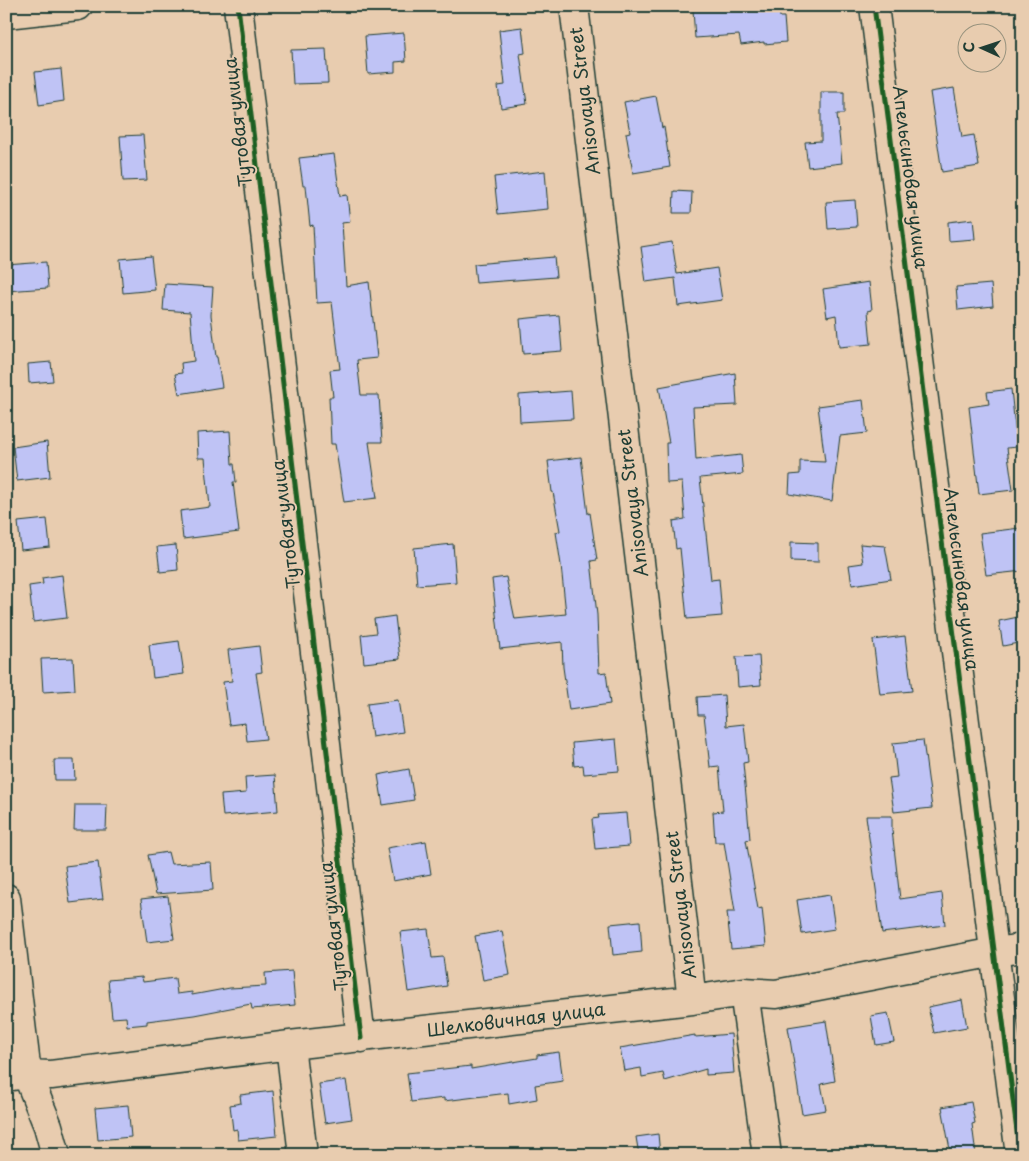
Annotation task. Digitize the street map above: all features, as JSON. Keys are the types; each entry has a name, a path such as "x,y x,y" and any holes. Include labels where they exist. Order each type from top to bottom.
{"street":[{"path":"6,14 78,6"},
{"name":"Тутовая улица","path":"238,6 362,1038"},
{"name":"Anisovaya Street","path":"574,6 692,1000"},
{"name":"Апельсиновая улица","path":"874,6 1020,1155"},
{"path":"6,898 17,1075 48,1126 56,1155"},
{"name":"Шелковичная улица","path":"17,1075 51,1075 290,1045 692,1000 744,992 776,994 1023,948"},
{"path":"744,992 767,1155"},
{"path":"290,1045 302,1155"}],"building":[{"path":"735,6 779,6 780,17 784,17 786,42 741,45 739,35 695,38 693,10"},
{"path":"522,27 525,53 520,54 527,104 501,108 498,86 505,85 499,30"},
{"path":"404,33 406,61 395,62 395,72 368,74 365,36"},
{"path":"326,49 328,83 293,84 291,50"},
{"path":"61,69 64,101 39,105 35,72"},
{"path":"954,88 962,137 974,135 979,166 942,172 930,92"},
{"path":"821,92 844,92 844,114 837,114 842,163 808,167 805,142 821,141"},
{"path":"656,96 662,128 664,127 670,167 633,173 626,133 630,132 624,102"},
{"path":"143,135 147,180 123,181 120,136"},
{"path":"334,154 340,196 347,195 350,222 342,223 346,286 369,282 377,358 357,360 361,395 379,395 382,442 369,442 377,498 344,502 335,444 331,444 329,397 333,397 330,370 340,369 332,302 317,303 313,225 310,226 306,186 303,186 299,158"},
{"path":"545,171 548,209 498,214 494,177"},
{"path":"674,191 692,192 691,213 673,213"},
{"path":"855,200 857,227 828,229 826,202"},
{"path":"973,219 975,239 949,241 948,222"},
{"path":"672,242 677,274 717,268 722,300 678,306 675,278 646,282 641,247"},
{"path":"151,256 155,290 123,293 120,259"},
{"path":"554,257 556,277 476,283 474,264"},
{"path":"46,262 48,288 6,291 6,265"},
{"path":"869,282 872,310 868,311 871,344 839,347 836,315 827,317 823,289"},
{"path":"165,284 213,287 211,315 222,387 179,394 175,374 182,373 181,363 194,361 190,312 163,310"},
{"path":"991,284 993,306 958,310 956,287"},
{"path":"559,315 562,351 523,354 520,319"},
{"path":"51,362 53,381 29,383 28,364"},
{"path":"735,373 737,405 693,407 696,460 741,455 743,474 700,478 711,580 719,579 722,616 687,619 680,548 676,549 673,521 685,519 682,482 667,483 666,443 669,443 659,387"},
{"path":"1011,389 1017,447 1007,448 1013,490 979,494 969,407 989,404 987,392"},
{"path":"571,391 573,419 520,422 519,395"},
{"path":"863,400 867,433 840,436 832,501 789,494 790,475 800,474 800,461 825,462 818,406"},
{"path":"230,431 232,464 234,464 236,482 233,482 239,532 183,539 180,511 210,507 205,458 198,458 197,433"},
{"path":"47,442 50,477 17,481 13,447"},
{"path":"581,457 588,514 590,513 597,560 591,561 597,615 599,673 606,672 610,704 569,710 563,667 562,642 500,649 492,579 506,577 515,619 566,614 556,532 560,531 548,461"},
{"path":"47,519 50,547 21,550 18,522"},
{"path":"1020,528 1023,571 986,575 980,533"},
{"path":"791,542 818,543 818,562 791,561"},
{"path":"453,544 456,582 417,585 414,548"},
{"path":"860,544 885,546 891,579 852,585 849,565 863,563"},
{"path":"176,545 178,570 160,572 157,547"},
{"path":"62,575 67,618 33,622 29,586 43,584 42,578"},
{"path":"395,616 400,659 364,663 361,635 376,633 374,619"},
{"path":"1023,616 1023,642 1003,646 999,621"},
{"path":"905,636 912,691 880,694 873,640"},
{"path":"179,641 184,674 153,678 149,645"},
{"path":"259,646 262,672 256,673 266,739 247,741 245,723 229,725 223,682 232,681 228,650"},
{"path":"759,656 761,685 738,687 736,657"},
{"path":"73,658 75,690 43,692 41,659"},
{"path":"724,695 726,726 744,724 748,762 743,763 750,839 746,840 758,909 762,908 766,946 731,949 727,912 735,912 724,842 715,842 713,812 723,811 719,766 710,767 704,715 698,715 697,697"},
{"path":"398,700 403,732 372,737 367,704"},
{"path":"616,739 619,771 584,774 583,765 574,766 572,743"},
{"path":"923,740 932,808 894,812 889,778 897,777 893,743"},
{"path":"54,760 74,760 75,780 55,780"},
{"path":"409,769 414,800 383,805 378,775"},
{"path":"275,775 278,811 223,816 221,795 246,793 245,777"},
{"path":"75,805 107,805 106,830 74,830"},
{"path":"626,813 629,846 595,849 592,819 599,818 598,815"},
{"path":"866,816 892,816 900,899 942,893 945,925 882,933"},
{"path":"426,841 431,874 393,881 387,848"},
{"path":"168,852 171,864 211,862 213,890 156,894 148,855"},
{"path":"98,862 103,899 70,903 65,866"},
{"path":"830,895 835,929 802,934 797,900"},
{"path":"168,896 174,939 147,942 141,899"},
{"path":"640,921 642,952 613,955 610,924"},
{"path":"428,929 432,958 443,957 447,986 408,992 400,932"},
{"path":"502,931 510,975 483,980 475,936"},
{"path":"292,971 295,1005 252,1009 251,1004 194,1015 147,1021 147,1024 127,1026 126,1017 112,1018 108,980 142,977 143,982 175,978 177,994 192,992 192,995 230,988 266,986 265,973"},
{"path":"962,1000 967,1027 934,1033 928,1007"},
{"path":"888,1013 894,1042 876,1045 871,1016"},
{"path":"826,1021 835,1081 821,1084 826,1110 802,1114 788,1027"},
{"path":"731,1034 734,1073 706,1075 706,1069 665,1081 663,1073 642,1077 641,1068 624,1071 620,1048 695,1035 695,1037"},
{"path":"559,1052 563,1081 535,1085 537,1099 509,1104 508,1093 444,1101 444,1098 411,1102 407,1073 471,1066 471,1069 537,1058 537,1055"},
{"path":"346,1080 352,1119 325,1123 319,1084"},
{"path":"273,1091 277,1136 238,1140 237,1129 233,1130 230,1105 241,1103 240,1095"},
{"path":"971,1102 975,1123 972,1124 976,1155 951,1155 942,1107"},
{"path":"128,1105 131,1137 98,1140 95,1108"},
{"path":"658,1134 660,1155 639,1155 636,1137"}],"cycle path":[{"path":"238,6 361,1038"},
{"path":"874,6 1020,1155"}]}
